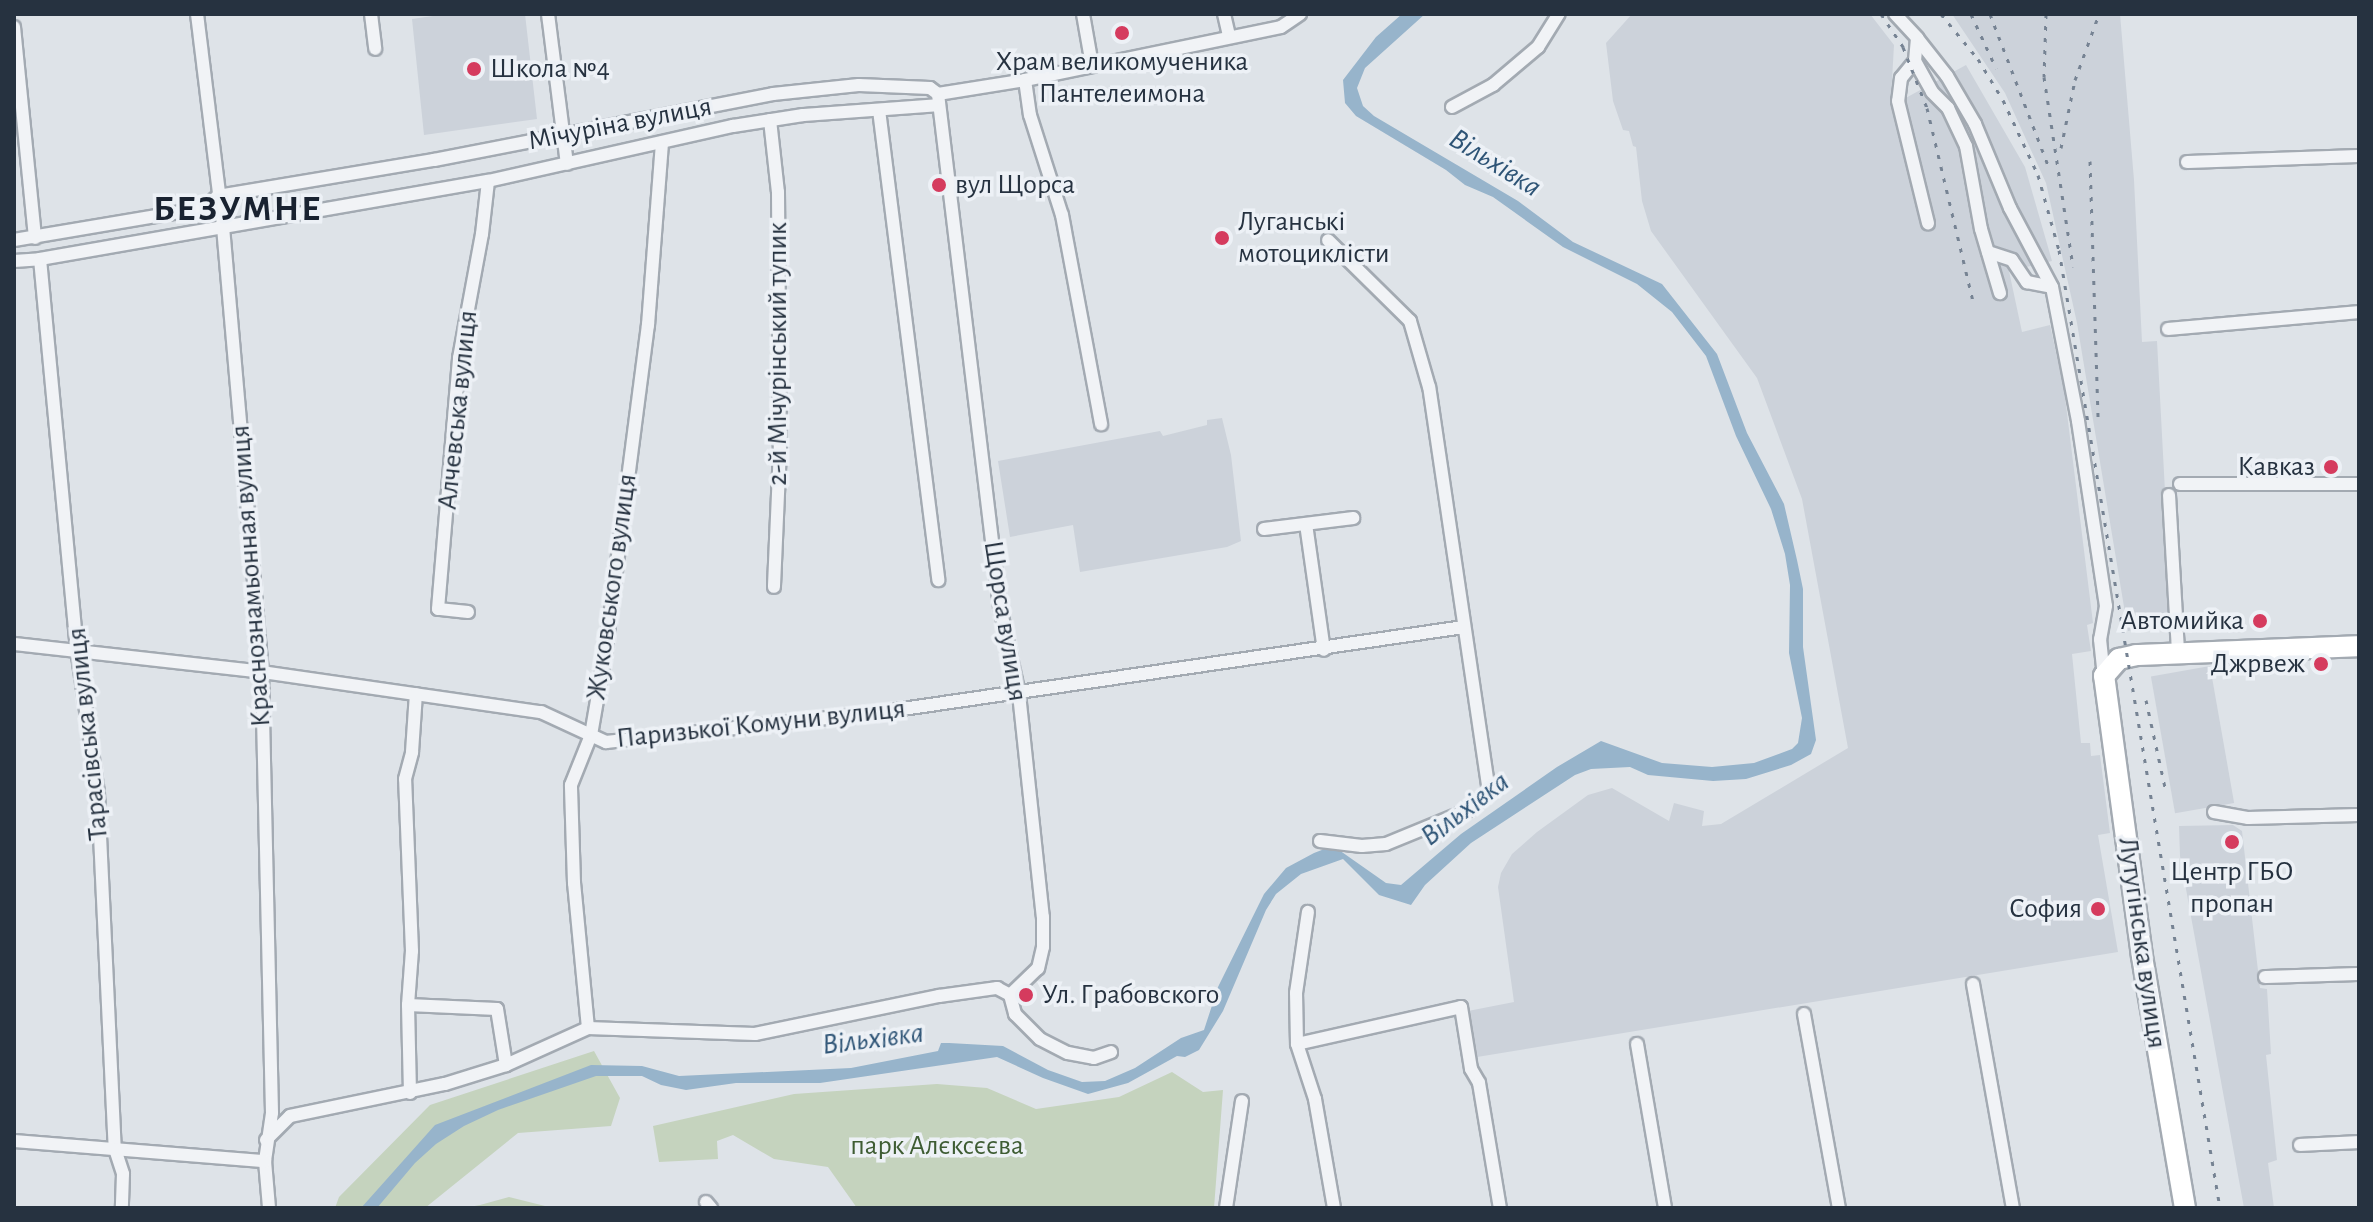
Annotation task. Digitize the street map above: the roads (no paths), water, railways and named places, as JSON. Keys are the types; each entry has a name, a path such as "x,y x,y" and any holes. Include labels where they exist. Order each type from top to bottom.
{"main road":[{"path":"2104,676 2119,659 2127,656 2359,646"},
{"name":"Лутугінська вулиця","path":"2104,676 2142,956 2185,1208"}],"street":[{"name":"Краснознамьонная вулиця","path":"197,14 203,41 223,227 262,672 272,1113 265,1161 269,1208"},
{"path":"371,14 375,49"},
{"path":"548,14 567,164"},
{"path":"1083,14 1092,65"},
{"path":"1224,14 1229,35"},
{"name":"Мічуріна вулиця","path":"14,261 488,181 770,120 879,110 938,99 1229,35 1281,27 1300,14"},
{"path":"1452,107 1493,85 1538,47 1559,14"},
{"path":"1895,14 1947,76 1975,124 2010,208 2052,287 2078,421 2106,606 2100,639 2104,676"},
{"path":"14,27 35,238"},
{"path":"1917,38 1915,61 1932,92 1948,108 1966,146 1988,252 2000,293"},
{"path":"1915,61 1901,78 1898,101 1928,223"},
{"path":"1025,80 1030,115 1062,215 1101,424"},
{"name":"Мічуріна вулиця","path":"14,240 204,208 218,196 562,136 773,94 859,85 930,88 938,99"},
{"name":"Щорса вулиця","path":"938,99 1000,607 1019,694 1043,947 1038,968 1010,995"},
{"path":"879,110 938,580"},
{"name":"2-й Мічурінський тупик","path":"770,120 778,192 780,448 774,587"},
{"name":"Жуковського вулиця","path":"588,1028 574,883 571,785 591,735 606,648 648,325 662,143"},
{"path":"2187,162 2359,156"},
{"name":"Алчевська вулиця","path":"468,612 438,609 459,358 488,181"},
{"path":"1320,841 1362,846 1386,844 1469,810 1489,792 1444,467 1429,387 1410,321 1328,240"},
{"path":"1988,252 2012,260 2027,282 2052,287"},
{"name":"Тарасівська вулиця","path":"40,259 77,649 98,793 115,1149 123,1174 122,1208"},
{"path":"2168,329 2359,312"},
{"path":"2180,484 2359,484"},
{"path":"2169,495 2178,652"},
{"path":"1264,529 1353,518"},
{"path":"1306,524 1324,650"},
{"name":"Паризької Комуни вулиця","path":"14,644 262,672 541,712 606,742 1019,694 1464,627"},
{"path":"410,1093 408,1005 412,951 405,779 412,752 416,694"},
{"path":"2214,812 2248,818 2359,815"},
{"path":"1308,912 1296,993 1297,1044 1315,1099 1334,1208"},
{"path":"2265,977 2359,974"},
{"path":"1973,984 2013,1208"},
{"path":"266,1140 290,1116 410,1093 506,1065 588,1028 755,1034 939,996 997,988 1010,995 1015,1014 1040,1039 1068,1053 1094,1058 1111,1052"},
{"path":"408,1005 497,1009 506,1065"},
{"path":"1297,1044 1461,1007 1471,1069 1479,1083 1500,1208"},
{"path":"1804,1014 1839,1208"},
{"path":"1637,1044 1665,1208"},
{"path":"1226,1208 1242,1101"},
{"path":"14,1141 265,1161"},
{"path":"2300,1145 2359,1142"}],"water":[{"path":"1402,14 1425,14 1365,68 1357,88 1363,106 1374,116 1518,201 1573,242 1662,284 1717,354 1747,433 1784,504 1803,589 1803,647 1816,740 1811,754 1791,765 1746,779 1713,781 1648,775 1630,767 1591,769 1575,775 1471,843 1425,885 1411,905 1379,895 1343,859 1301,874 1276,894 1266,910 1223,1011 1199,1050 1185,1057 1177,1056 1128,1083 1088,1094 997,1057 820,1083 736,1083 686,1090 661,1085 642,1076 596,1076 498,1110 464,1126 436,1144 415,1163 377,1208 361,1208 435,1125 591,1065 642,1066 679,1076 851,1068 938,1051 941,1043 949,1043 1003,1046 1048,1070 1082,1082 1105,1081 1135,1068 1181,1038 1204,1030 1218,987 1264,894 1286,868 1314,853 1327,848 1339,850 1386,883 1401,885 1461,834 1557,767 1601,741 1662,763 1712,767 1754,763 1792,749 1798,743 1802,718 1789,653 1790,585 1785,554 1771,509 1736,436 1706,356 1672,312 1637,284 1563,247 1493,197 1465,185 1446,170 1356,116 1345,103 1343,80 1376,37"}],"railway":[{"path":"1881,14 1903,47 1927,108 1974,305"},
{"path":"1941,14 1978,59 2003,100 2038,175 2059,250 2220,1208"},
{"path":"1971,14 1996,68"},
{"path":"1990,14 2048,165"},
{"path":"2046,14 2044,77 2073,267"},
{"path":"2061,148 2075,80 2099,14"},
{"path":"2090,161 2098,421"},
{"path":"2146,700 2165,787"}],"place":[{"name":"Храм великомученика Пантелеимона","path":"1122,33"},
{"name":"Школа №4","path":"474,69"},
{"name":"вул Щорса","path":"939,185"},
{"name":"Луганські мотоциклісти","path":"1222,238"},
{"name":"Кавказ","path":"2331,467"},
{"name":"Автомийка","path":"2260,621"},
{"name":"Джрвеж","path":"2321,664"},
{"name":"Центр ГБО пропан","path":"2232,842"},
{"name":"София","path":"2098,909"},
{"name":"Ул. Грабовского","path":"1026,995"}],"district":[{"name":"БЕЗУМНЕ","path":"238,210"}],"water label":[{"name":"Вільхівка","path":"1495,163"},
{"name":"Вільхівка","path":"1465,809"},
{"name":"Вільхівка","path":"873,1039"}],"park label":[{"name":"парк Алєксєєва","path":"937,1146"}]}
